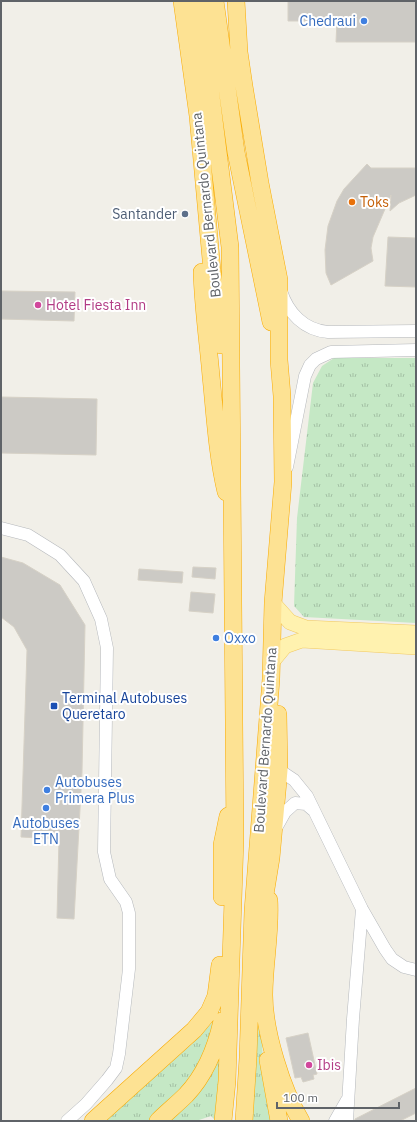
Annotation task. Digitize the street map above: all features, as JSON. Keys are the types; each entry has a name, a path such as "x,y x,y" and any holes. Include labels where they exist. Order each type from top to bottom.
{"highway":[{"name":"Boulevard Bernardo Quintana","path":"182,1 198,116 212,270 226,377 232,408"},
{"name":"Boulevard Bernardo Quintana","path":"199,1 230,247 235,839 227,1081 223,1121"},
{"name":"Boulevard Bernardo Quintana","path":"215,1 236,152 279,360"},
{"name":"Boulevard Bernardo Quintana","path":"236,1 239,52 244,86 260,183 279,280 279,360 282,396 283,482 273,603 271,671 253,911 248,1058 244,1121"},
{"path":"198,116 203,304 220,469 233,521"},
{"path":"249,1004 255,977 260,927 268,881 279,770 278,711 271,671"},
{"path":"93,1121 194,1030 209,1012 216,996 219,978 222,844 235,790"},
{"path":"268,881 270,916 264,995 269,1032 275,1058 296,1113 301,1121"},
{"path":"158,1121 185,1096 199,1079 212,1055 229,991"},
{"path":"269,1032 268,1064 279,1121"}],"main road":[{"path":"273,603 290,622 306,628 416,633"},
{"path":"271,671 285,646 302,640 416,647"}],"street":[{"path":"279,280 283,298 294,316 303,324 315,330 328,332 416,331"},
{"path":"283,482 292,448 305,376 310,365 316,359 331,352 416,350"},
{"path":"1,528 28,535 60,555 84,581 101,619 107,648 104,852 110,879 126,902 129,913 129,969 116,1068 96,1094 67,1121"},
{"path":"279,770 294,780 307,796 362,909 392,959 404,967 416,970"},
{"path":"272,834 285,812 295,803 306,804 315,812"},
{"path":"347,1121 362,909"},
{"path":"335,1121 348,1099"}],"green space":[{"path":"334,358 416,358 416,623 304,617 294,606 297,518 313,383 322,366"},
{"path":"260,986 263,1066 274,1121 252,1121"},
{"path":"221,1003 213,1043 181,1092 153,1121 104,1121 192,1044 211,1024"},
{"path":"218,1061 223,1063 216,1121 211,1116 196,1121 170,1121 207,1081"}],"building":[{"name":"Chedraui","path":"288,1 416,1 416,42 336,42 337,21 288,21"},
{"path":"367,164 371,168 416,168 416,195 399,203 390,211 391,195 373,237 371,248 373,261 331,285 326,273 325,250 328,226 337,201 344,189"},
{"path":"388,237 416,238 416,287 385,286"},
{"name":"Hotel Fiesta Inn","path":"1,291 75,292 74,321 1,319"},
{"path":"1,397 97,399 96,455 1,453"},
{"name":"Terminal Autobuses Queretaro","path":"1,557 23,563 60,585 85,625 82,772 74,919 57,918 59,839 21,837 27,650 14,627 1,617"},
{"path":"193,567 216,568 215,579 192,577"},
{"path":"139,569 183,572 182,583 138,580"},
{"path":"191,592 215,594 213,613 189,611"},
{"path":"308,1033 317,1074 313,1075 314,1079 303,1082 301,1077 295,1078 286,1038"},
{"path":"416,1088 416,1113 400,1121 355,1121 355,1119"}],"place":[{"name":"Chedraui","path":"364,21"},
{"name":"Toks","path":"352,202"},
{"name":"Santander","path":"185,214"},
{"name":"Hotel Fiesta Inn","path":"38,305"},
{"name":"Oxxo","path":"216,638"},
{"name":"Terminal Autobuses Queretaro","path":"54,706"},
{"name":"Autobuses Primera Plus","path":"47,790"},
{"name":"Autobuses ETN","path":"46,808"},
{"name":"Ibis","path":"309,1065"}]}
